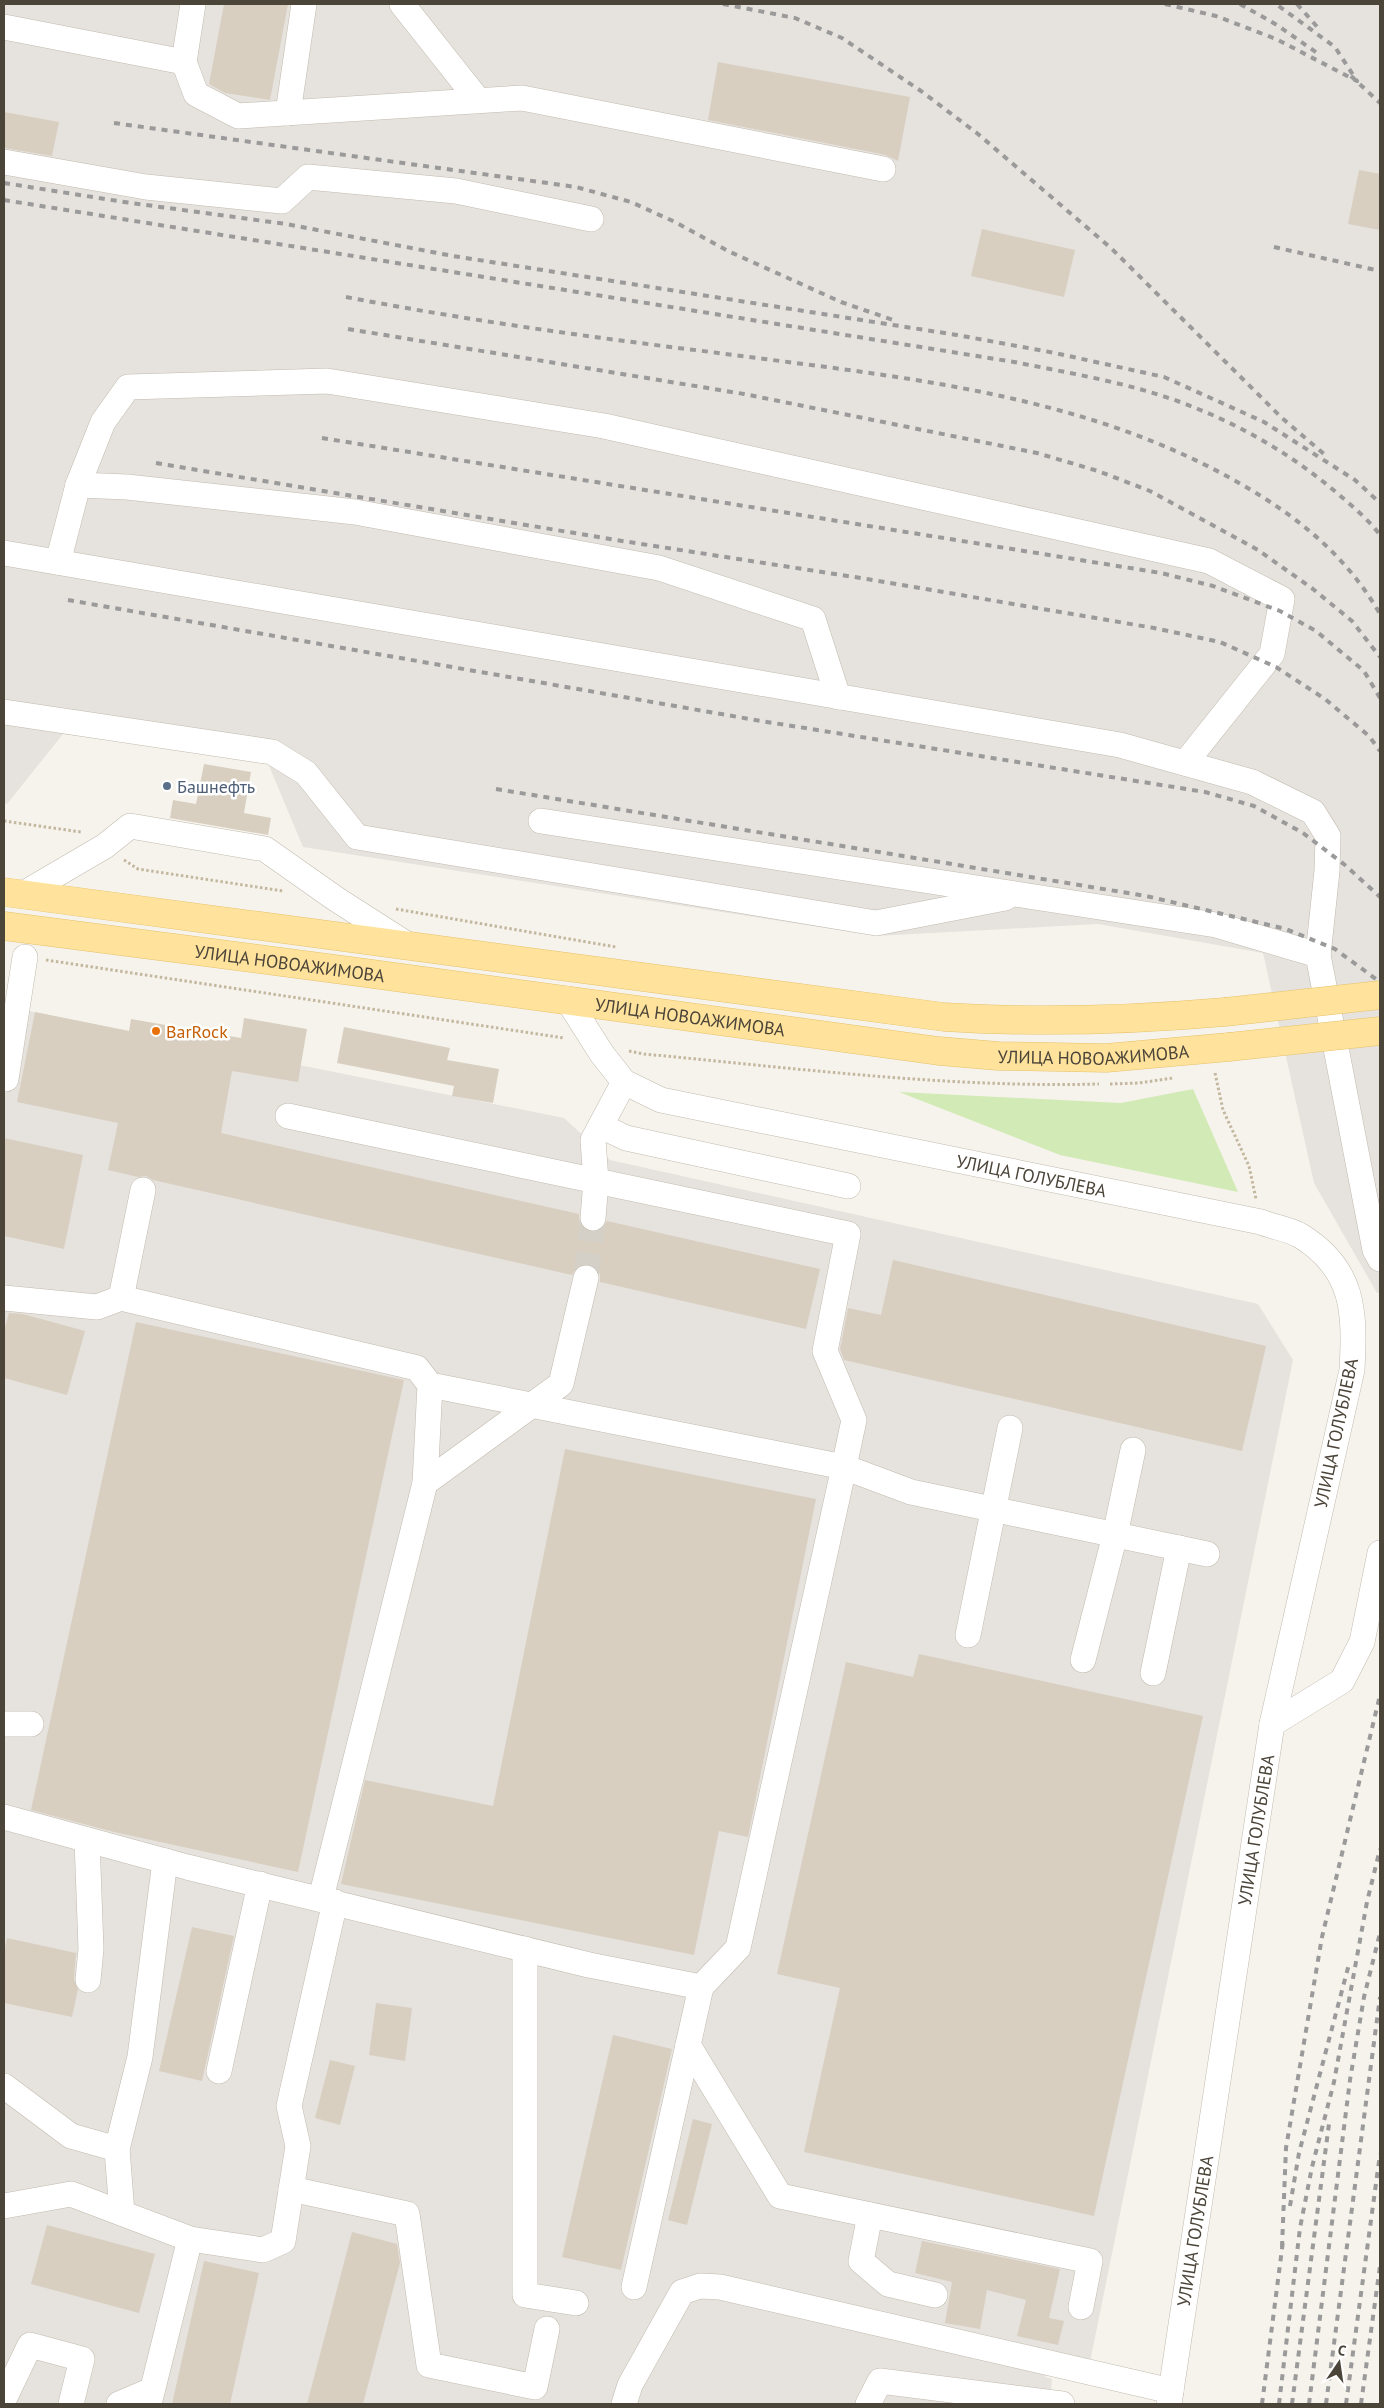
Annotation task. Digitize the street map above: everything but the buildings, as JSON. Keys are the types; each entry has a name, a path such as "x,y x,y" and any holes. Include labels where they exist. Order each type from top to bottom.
{"main road":[{"name":"УЛИЦА НОВОАЖИМОВА","path":"13,893 944,1017 1010,1021 1106,1021 1225,1012 1380,995"},
{"name":"УЛИЦА НОВОАЖИМОВА","path":"4,926 406,980 567,999 939,1051 998,1056 1106,1058 1229,1048 1380,1031"}],"street":[{"path":"193,4 184,62 196,94 238,116 522,98 883,170"},
{"path":"288,113 304,4"},
{"path":"402,4 478,100"},
{"path":"4,27 184,62"},
{"path":"4,162 146,187 282,201 308,177 446,190 591,219"},
{"path":"58,562 78,485 104,422 128,387 327,381 604,426 1209,561 1282,599 1272,654 1185,763"},
{"path":"78,485 126,487 354,512 659,568 813,619 838,697"},
{"path":"4,553 1120,745 1252,782 1313,812 1328,836 1327,871 1318,955 1375,1250 1380,1259"},
{"path":"4,712 272,752 306,773 357,837 876,923 1022,895"},
{"path":"541,820 1216,925 1318,955"},
{"path":"13,893 105,846 130,826 265,849 336,899 411,947"},
{"path":"6,1079 24,957 40,930"},
{"path":"4,970 24,957"},
{"name":"УЛИЦА ГОЛУБЛЕВА","path":"567,999 602,1054 624,1082 661,1100 1261,1222 1299,1235 1331,1260 1348,1291 1354,1329 1352,1370 1272,1724 1170,2398"},
{"path":"593,1218 596,1181 593,1144 624,1082"},
{"path":"288,1116 848,1234 825,1351 854,1420 738,1948 700,1987 634,2287"},
{"path":"601,1126 626,1138 848,1186"},
{"path":"121,1298 143,1190"},
{"path":"425,1483 561,1384 586,1278"},
{"path":"4,1298 97,1307 121,1298 417,1368 430,1385 425,1483 328,1900 288,2106 298,2146 283,2241 263,2250 190,2239 71,2194 4,2206"},
{"path":"430,1385 844,1467 911,1492 1207,1554"},
{"path":"968,1635 1010,1428"},
{"path":"1083,1660 1115,1535 1133,1450"},
{"path":"1152,1673 1179,1548"},
{"path":"1272,1724 1342,1681 1362,1642 1380,1554"},
{"path":"4,1724 31,1724"},
{"path":"4,1817 165,1861 525,1949 700,1987"},
{"path":"87,1840 91,1949 88,1980"},
{"path":"122,2213 117,2149 140,2057 165,1861"},
{"path":"219,2071 260,1884"},
{"path":"525,1949 524,2295 576,2303"},
{"path":"688,2045 780,2196 1090,2261 1081,2307"},
{"path":"4,2086 71,2136 117,2149"},
{"path":"291,2189 407,2214 429,2365 535,2386 546,2329"},
{"path":"870,2215 861,2261 888,2284 935,2295"},
{"path":"119,2404 150,2397 190,2239"},
{"path":"624,2404 630,2385 682,2292 700,2286 730,2289 1170,2398"},
{"path":"4,2399 30,2345 82,2359 71,2404"},
{"path":"868,2404 880,2381 1062,2404"}],"path":[{"path":"4,821 83,833 138,870 286,891"},
{"path":"394,909 625,948"},
{"path":"1214,1072 1223,1110 1249,1166 1261,1222"}],"shaded area":[{"path":"4,4 1380,4 1380,1293 1377,1293 1314,1183 1263,953 1098,924 877,936 303,847 267,761 63,734 7,804 4,803"},
{"path":"4,1006 564,1118 610,1160 1258,1304 1293,1360 1090,2362 1050,2355 1045,2377 1052,2379 1050,2404 4,2404"}],"green space":[{"path":"1193,1089 1238,1192 1060,1155 899,1092 1121,1103"}],"tunnel":[{"path":"586,1278 593,1218"}],"railway":[{"path":"723,4 795,18 842,38 921,91 978,134 1112,249 1282,418 1324,454"},
{"path":"1165,4 1216,16 1276,39 1357,81 1335,47 1276,4"},
{"path":"1240,4 1277,25 1320,55"},
{"path":"1297,4 1320,30"},
{"path":"1351,76 1380,103"},
{"path":"114,123 576,187 631,202 675,222 728,251 841,302 896,321"},
{"path":"4,183 124,202 286,224 453,256 957,335 1055,353 1164,377 1264,422 1355,480 1380,503"},
{"path":"4,200 1014,362 1107,381 1154,393 1176,401 1217,417 1271,445 1337,493 1360,513 1380,535"},
{"path":"1274,247 1380,271"},
{"path":"346,297 528,328 914,380 982,392 1049,407 1114,427 1178,452 1239,483 1281,509 1336,555 1367,593 1380,614"},
{"path":"348,329 744,394 1037,453 1098,471 1150,491 1258,550 1313,589 1352,621 1380,657"},
{"path":"322,438 1161,573 1213,586 1280,611 1316,631 1364,671 1380,698"},
{"path":"156,463 616,540 867,579 1154,628 1220,642 1276,667 1325,699 1369,736 1380,751"},
{"path":"68,600 761,721 1205,792 1254,806 1303,833 1345,865 1380,897"},
{"path":"496,789 1146,896 1286,929 1335,949 1380,982"},
{"path":"1282,2247 1286,2148 1322,1937 1380,1695"},
{"path":"1279,2404 1300,2228 1312,2167 1334,2082 1367,1902 1380,1849"},
{"path":"1309,2404 1350,2080 1364,1997 1380,1933"},
{"path":"1290,2206 1299,2153 1349,1964"},
{"path":"1326,2404 1380,1997"},
{"path":"1292,2404 1329,2124"},
{"path":"1346,2404 1380,2154"},
{"path":"1262,2404 1283,2241"},
{"path":"1361,2404 1380,2266"}],"place":[{"name":"Башнефть","path":"167,786"},
{"name":"BarRock","path":"156,1031"}]}
